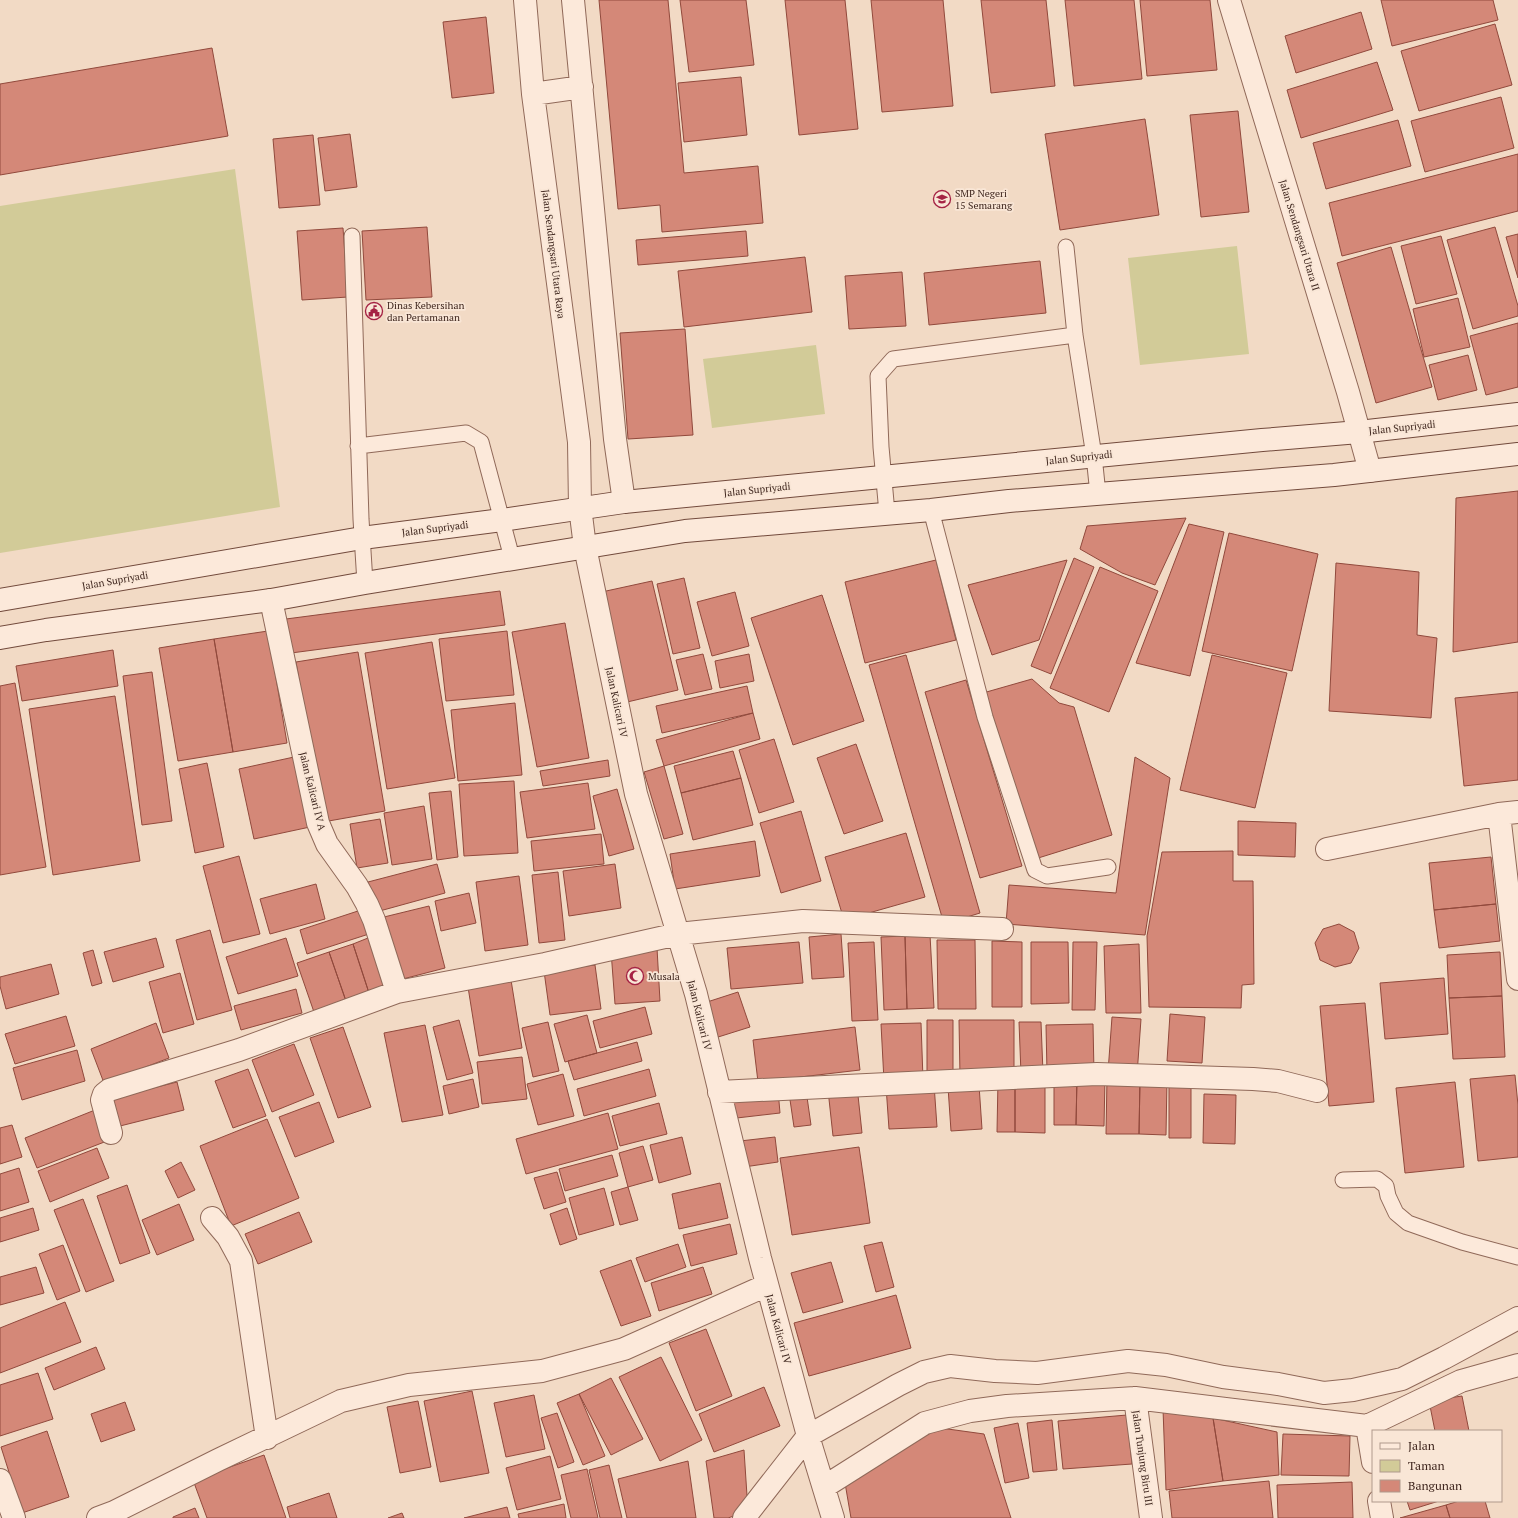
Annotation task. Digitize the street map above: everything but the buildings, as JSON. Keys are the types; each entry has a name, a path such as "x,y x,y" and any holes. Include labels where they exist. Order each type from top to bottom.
{"street":[{"name":"Jalan Sendangsari Utara Raya","path":"525,0 533,94 579,442 580,507 585,547"},
{"path":"574,0 615,439 624,502"},
{"name":"Jalan Sendangsari Utara II","path":"1229,0 1370,471"},
{"path":"533,94 582,87"},
{"name":"Jalan Supriyadi","path":"0,600 362,538 502,520 580,507 884,476 1359,432 1518,414"},
{"path":"0,638 46,630 270,600 512,558 685,531 930,510 1009,501 1370,471 1518,454"},
{"name":"Jalan Kalicari IV","path":"585,547 636,794 696,994 767,1285 808,1436 833,1518"},
{"name":"Jalan Kalicari IV A","path":"270,600 318,823 327,844 357,886 367,904 374,920 397,992"},
{"path":"1327,849 1508,813 1518,979"},
{"path":"111,1133 102,1100 104,1094 109,1090 239,1050 397,992 545,964 678,934 803,920 1002,930"},
{"path":"719,1092 1097,1074 1253,1079 1278,1081 1317,1091"},
{"path":"212,1218 228,1237 241,1261 267,1438"},
{"path":"109,1516 218,1460 267,1438 341,1401 409,1385 542,1371 624,1349 767,1285"},
{"path":"744,1518 808,1436 924,1372 950,1366 995,1371 1037,1373 1128,1361 1166,1365 1223,1378 1278,1384 1324,1393 1353,1390 1402,1379 1518,1318"},
{"path":"824,1487 925,1423 970,1411 1000,1407 1135,1398 1367,1426 1461,1381 1518,1365"},
{"name":"Jalan Tunjung Biru III","path":"1135,1398 1151,1518"},
{"path":"1367,1426 1372,1456"},
{"path":"0,1480 14,1518"},
{"path":"1379,1502 1382,1518"}],"lane":[{"path":"352,236 358,446 365,583"},
{"path":"1066,247 1075,335 1094,456 1098,494"},
{"path":"887,513 881,447 878,376 893,359 1075,335"},
{"path":"358,446 466,433 481,442 512,558"},
{"path":"930,510 985,716 1035,870 1047,876 1108,867"},
{"path":"1343,1180 1377,1179 1386,1186 1388,1196 1396,1213 1408,1223 1462,1242 1518,1257"}],"green space":[{"path":"235,169 280,507 0,553 0,206"},
{"path":"1237,246 1249,354 1140,365 1128,258"},
{"path":"816,345 825,414 712,428 703,359"}],"place":[{"name":"SMP Negeri 15 Semarang","path":"942,199"},
{"name":"Dinas Kebersihan dan Pertamanan","path":"374,311"},
{"name":"Musala","path":"635,976"}]}
